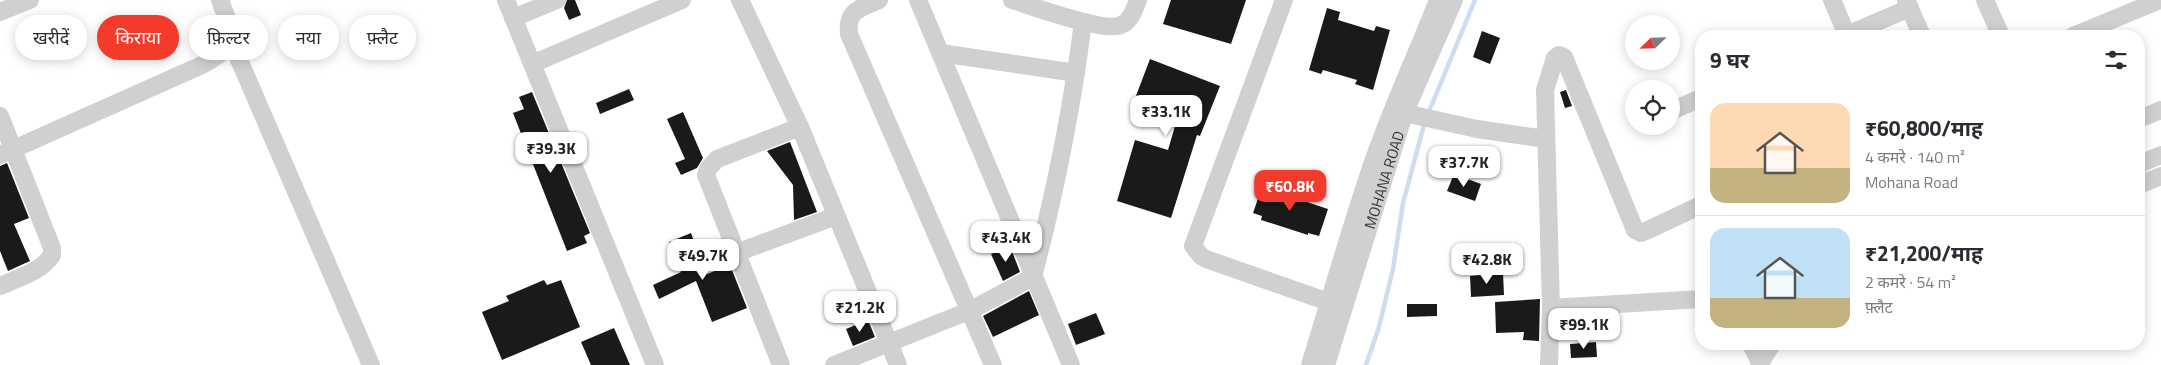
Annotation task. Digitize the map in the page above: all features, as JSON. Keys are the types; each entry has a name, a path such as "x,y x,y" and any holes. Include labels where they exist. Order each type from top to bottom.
{"street":[{"path":"0,12 30,0"},
{"path":"220,0 226,15"},
{"path":"506,0 655,365"},
{"path":"513,18 556,0"},
{"path":"532,64 682,0"},
{"path":"740,0 800,127 898,365"},
{"path":"879,0 858,9 851,15 848,25 849,34 994,365"},
{"path":"918,0 1071,365"},
{"path":"1012,0 1045,5 1082,22 1108,27 1123,25 1132,16 1138,0"},
{"path":"1284,0 1194,246 1201,256 1206,259 1336,304"},
{"name":"MOHANA ROAD","path":"1412,115 1438,0"},
{"name":"MOHANA ROAD","path":"1310,365 1412,115 1454,0"},
{"path":"1832,0 1844,30"},
{"path":"1985,0 1998,30"},
{"path":"2088,30 2160,0"},
{"path":"1858,30 1908,4 1919,30"},
{"path":"834,365 971,310 1034,277 1062,152 1076,73 1082,22"},
{"path":"940,53 1076,73"},
{"path":"1549,365 1551,308 1546,85 1555,58 1562,55 1635,230 1640,233 1646,231 1695,208"},
{"path":"7,152 211,60"},
{"path":"239,60 371,365"},
{"path":"1680,107 1695,101"},
{"path":"2145,117 2161,110"},
{"path":"1412,115 1505,134 1546,139"},
{"path":"0,116 7,152 52,248 52,255 44,265 0,286"},
{"path":"781,365 708,181 708,169 717,159 800,127"},
{"path":"2145,162 2161,155"},
{"path":"2145,183 2161,176"},
{"path":"736,253 836,216"},
{"path":"1551,308 1695,299"},
{"name":"MOHANA ROAD","path":"1326,365 1336,304"},
{"path":"1754,350 1760,364"},
{"path":"1760,364 1768,350"}],"building":[{"path":"567,0 575,0 581,15 569,20 564,8"},
{"path":"1171,0 1246,0 1231,44 1163,24"},
{"path":"1327,8 1340,12 1338,20 1374,31 1376,26 1390,30 1373,90 1355,84 1357,80 1323,70 1321,74 1309,70"},
{"path":"1482,31 1500,38 1490,64 1473,57"},
{"path":"1150,59 1220,86 1200,136 1197,135 1171,218 1117,201 1135,140 1168,150 1175,126 1131,109"},
{"path":"629,89 634,100 600,114 596,103"},
{"path":"1566,90 1572,106 1565,108 1560,92"},
{"path":"532,92 590,233 584,236 587,243 567,251 513,113 524,109 519,97"},
{"path":"683,112 703,158 697,168 681,175 675,163 685,159 667,119"},
{"path":"790,142 817,212 794,220 793,185 767,151"},
{"path":"7,163 29,218 14,224 30,261 8,271 0,251 0,166"},
{"path":"1454,174 1481,184 1475,201 1447,191"},
{"path":"1262,187 1328,209 1319,236 1308,233 1308,235 1261,220 1262,216 1253,213"},
{"path":"691,233 707,274 730,265 747,308 712,322 696,281 659,299 653,285 681,272 669,242"},
{"path":"1010,246 1020,272 1003,281 991,254"},
{"path":"1503,273 1504,295 1471,297 1470,276"},
{"path":"544,280 547,285 561,280 580,327 502,360 482,312 509,301 506,296"},
{"path":"1029,291 1039,315 993,337 983,316"},
{"path":"1540,299 1539,341 1523,340 1524,332 1496,333 1495,302"},
{"path":"1407,304 1437,304 1437,316 1407,317"},
{"path":"1096,313 1105,334 1076,345 1068,324"},
{"path":"868,320 875,337 853,346 846,329"},
{"path":"614,328 630,365 591,365 581,342"},
{"path":"1596,342 1597,357 1571,358 1570,344"}],"waterway":[{"path":"1428,114 1475,0"},
{"path":"1366,365 1379,327 1393,269 1403,203 1425,121"}]}
